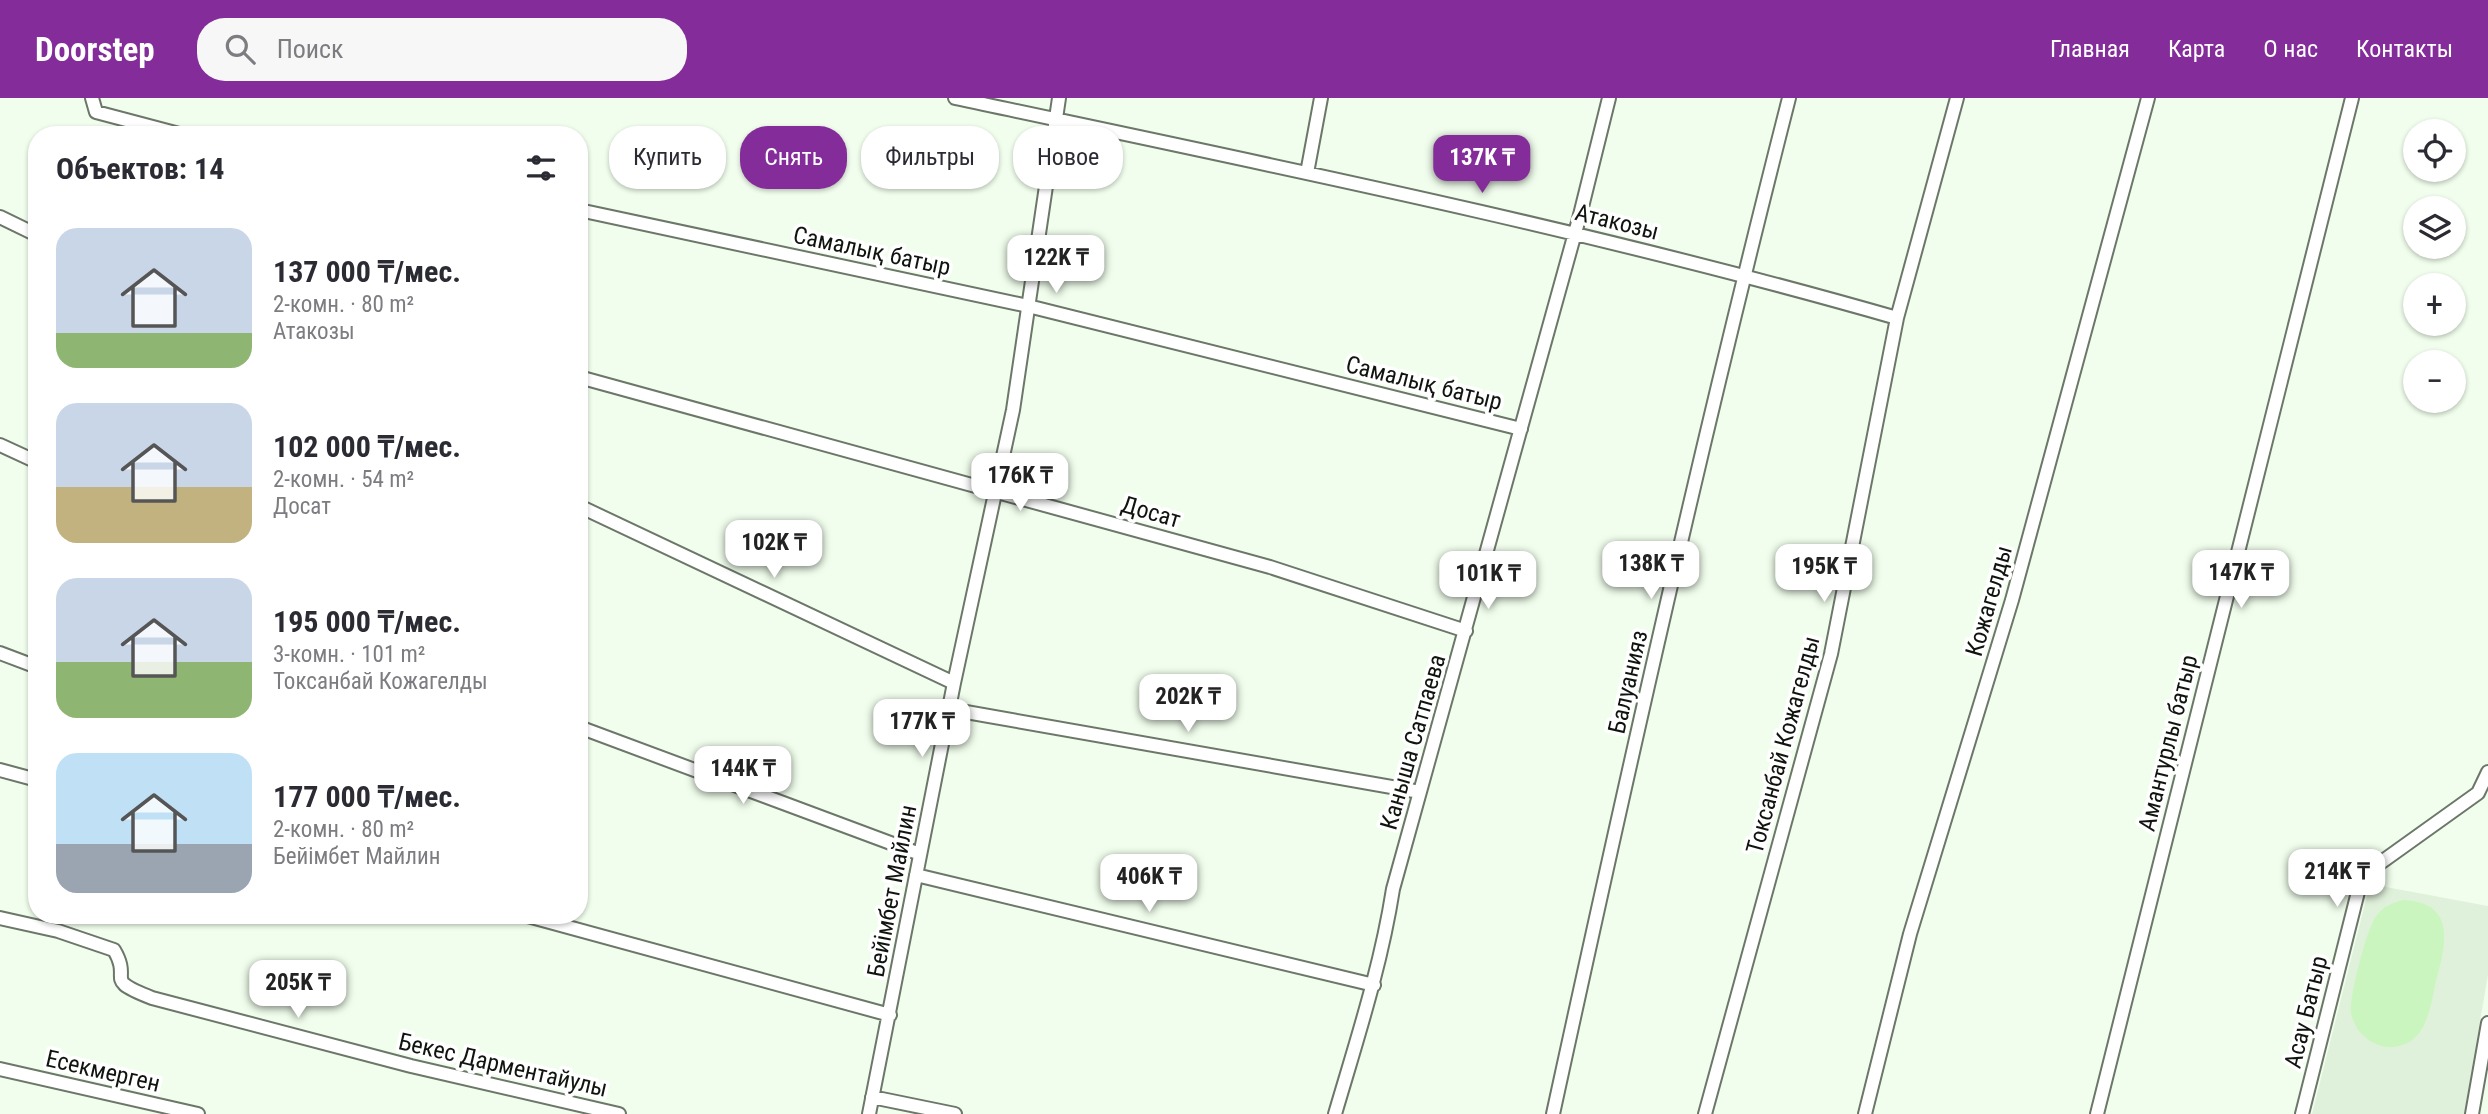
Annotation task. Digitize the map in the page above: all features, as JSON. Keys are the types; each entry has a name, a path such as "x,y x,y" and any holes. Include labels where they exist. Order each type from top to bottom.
{"street":[{"path":"92,98 96,112 149,126"},
{"name":"Атакозы","path":"954,98 1575,233 1744,274 1897,318"},
{"name":"Бейімбет Майлин","path":"869,1114 954,683 1013,411 1059,98"},
{"path":"1307,173 1321,98"},
{"name":"Каныша Сатпаева","path":"1335,1114 1374,985 1393,889 1575,233 1609,98"},
{"name":"Балуанияз","path":"1553,1114 1619,812 1744,274 1789,98"},
{"name":"Токсанбай Кожагелды","path":"1705,1114 1831,654 1897,318 1957,98"},
{"name":"Кожагелды","path":"1865,1114 1910,934 2012,600 2148,98"},
{"name":"Амантурлы батыр","path":"2097,1114 2352,98"},
{"name":"Самалық батыр","path":"588,212 1028,306 1521,429"},
{"path":"0,217 28,231"},
{"name":"Досат","path":"588,379 996,489 1270,567 1466,631"},
{"path":"0,445 28,458"},
{"path":"588,510 954,683"},
{"path":"0,653 28,664"},
{"path":"949,709 1420,792"},
{"path":"588,730 920,854"},
{"path":"0,770 28,778"},
{"name":"Асау Батыр","path":"2302,1114 2362,876 2478,793 2488,775"},
{"path":"916,875 1374,985"},
{"name":"Бекес Дарментайулы","path":"0,918 58,931 114,950 119,978 125,988 152,999 411,1066 619,1114"},
{"path":"557,924 890,1015"},
{"path":"2472,1114 2488,1023"},
{"name":"Eсекмерген","path":"0,1069 198,1114"},
{"path":"873,1097 955,1114"}],"shaded area":[{"path":"2370,884 2488,906 2488,975 2464,1114 2312,1114"}],"green space":[{"path":"2404,900 2421,903 2433,909 2444,929 2444,941 2429,1013 2420,1032 2404,1044 2385,1047 2370,1041 2359,1031 2351,1013 2351,1005 2373,922 2386,907"}]}
